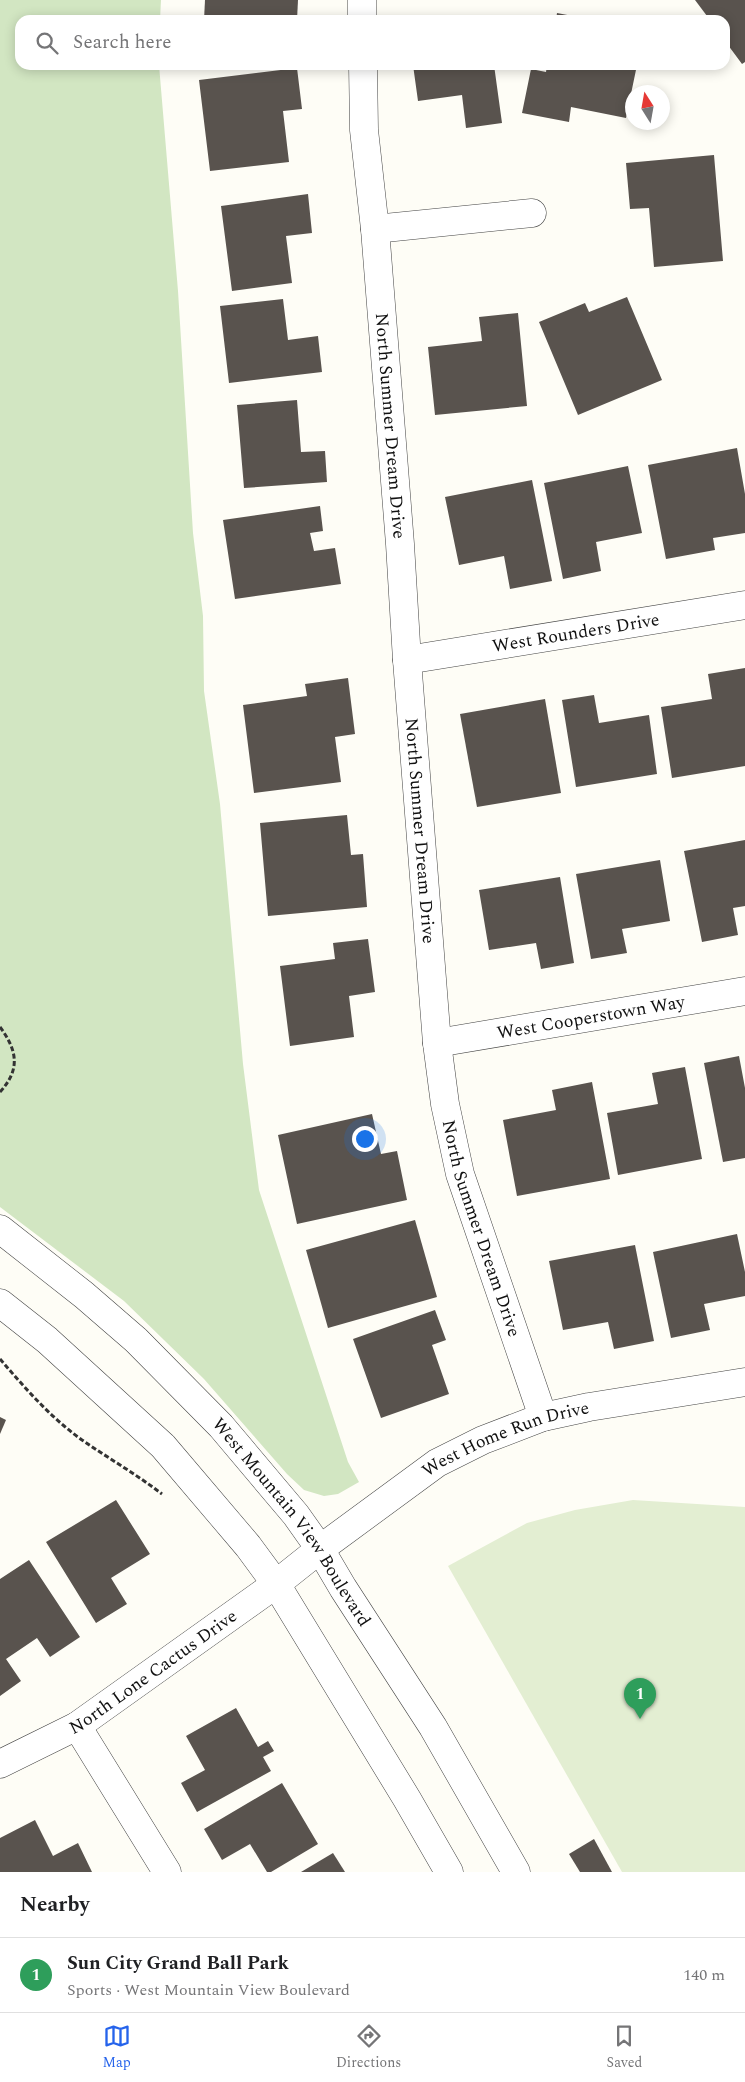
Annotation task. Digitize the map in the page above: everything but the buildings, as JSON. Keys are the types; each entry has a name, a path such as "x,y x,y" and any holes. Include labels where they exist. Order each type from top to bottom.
{"street":[{"path":"362,0 362,15"},
{"name":"North Summer Dream Drive","path":"363,70 364,130 375,229 437,1043 445,1104 460,1174 543,1417"},
{"path":"375,229 532,213"},
{"name":"West Rounders Drive","path":"407,660 745,606"},
{"name":"West Cooperstown Way","path":"437,1043 745,991"},
{"name":"West Mountain View Boulevard","path":"0,1229 84,1295 136,1340 221,1426 296,1515 320,1549 433,1727 516,1872"},
{"path":"0,1303 47,1340 163,1446 248,1546 287,1576 407,1799 449,1872"},
{"name":"West Home Run Drive","path":"287,1576 320,1549 438,1463 483,1440 543,1417 589,1407 745,1382"},
{"name":"North Lone Cactus Drive","path":"0,1764 77,1726 287,1576"},
{"path":"77,1726 167,1872"}],"path":[{"path":"0,1027 12,1043 14,1061 13,1072 0,1092"},
{"path":"0,1358 32,1396 81,1439 133,1472 168,1498"}],"green space":[{"path":"0,0 161,0 160,15 15,15 15,70 159,70 178,291 193,533 203,616 204,691 220,804 243,1064 259,1190 348,1462 359,1482 338,1494 324,1496 304,1490 287,1474 204,1379 124,1301 0,1207"},
{"path":"633,1500 745,1507 745,1872 622,1872 448,1566 527,1523 575,1510"}],"place":[{"name":"Sun City Grand Ball Park","path":"640,1719"}]}
